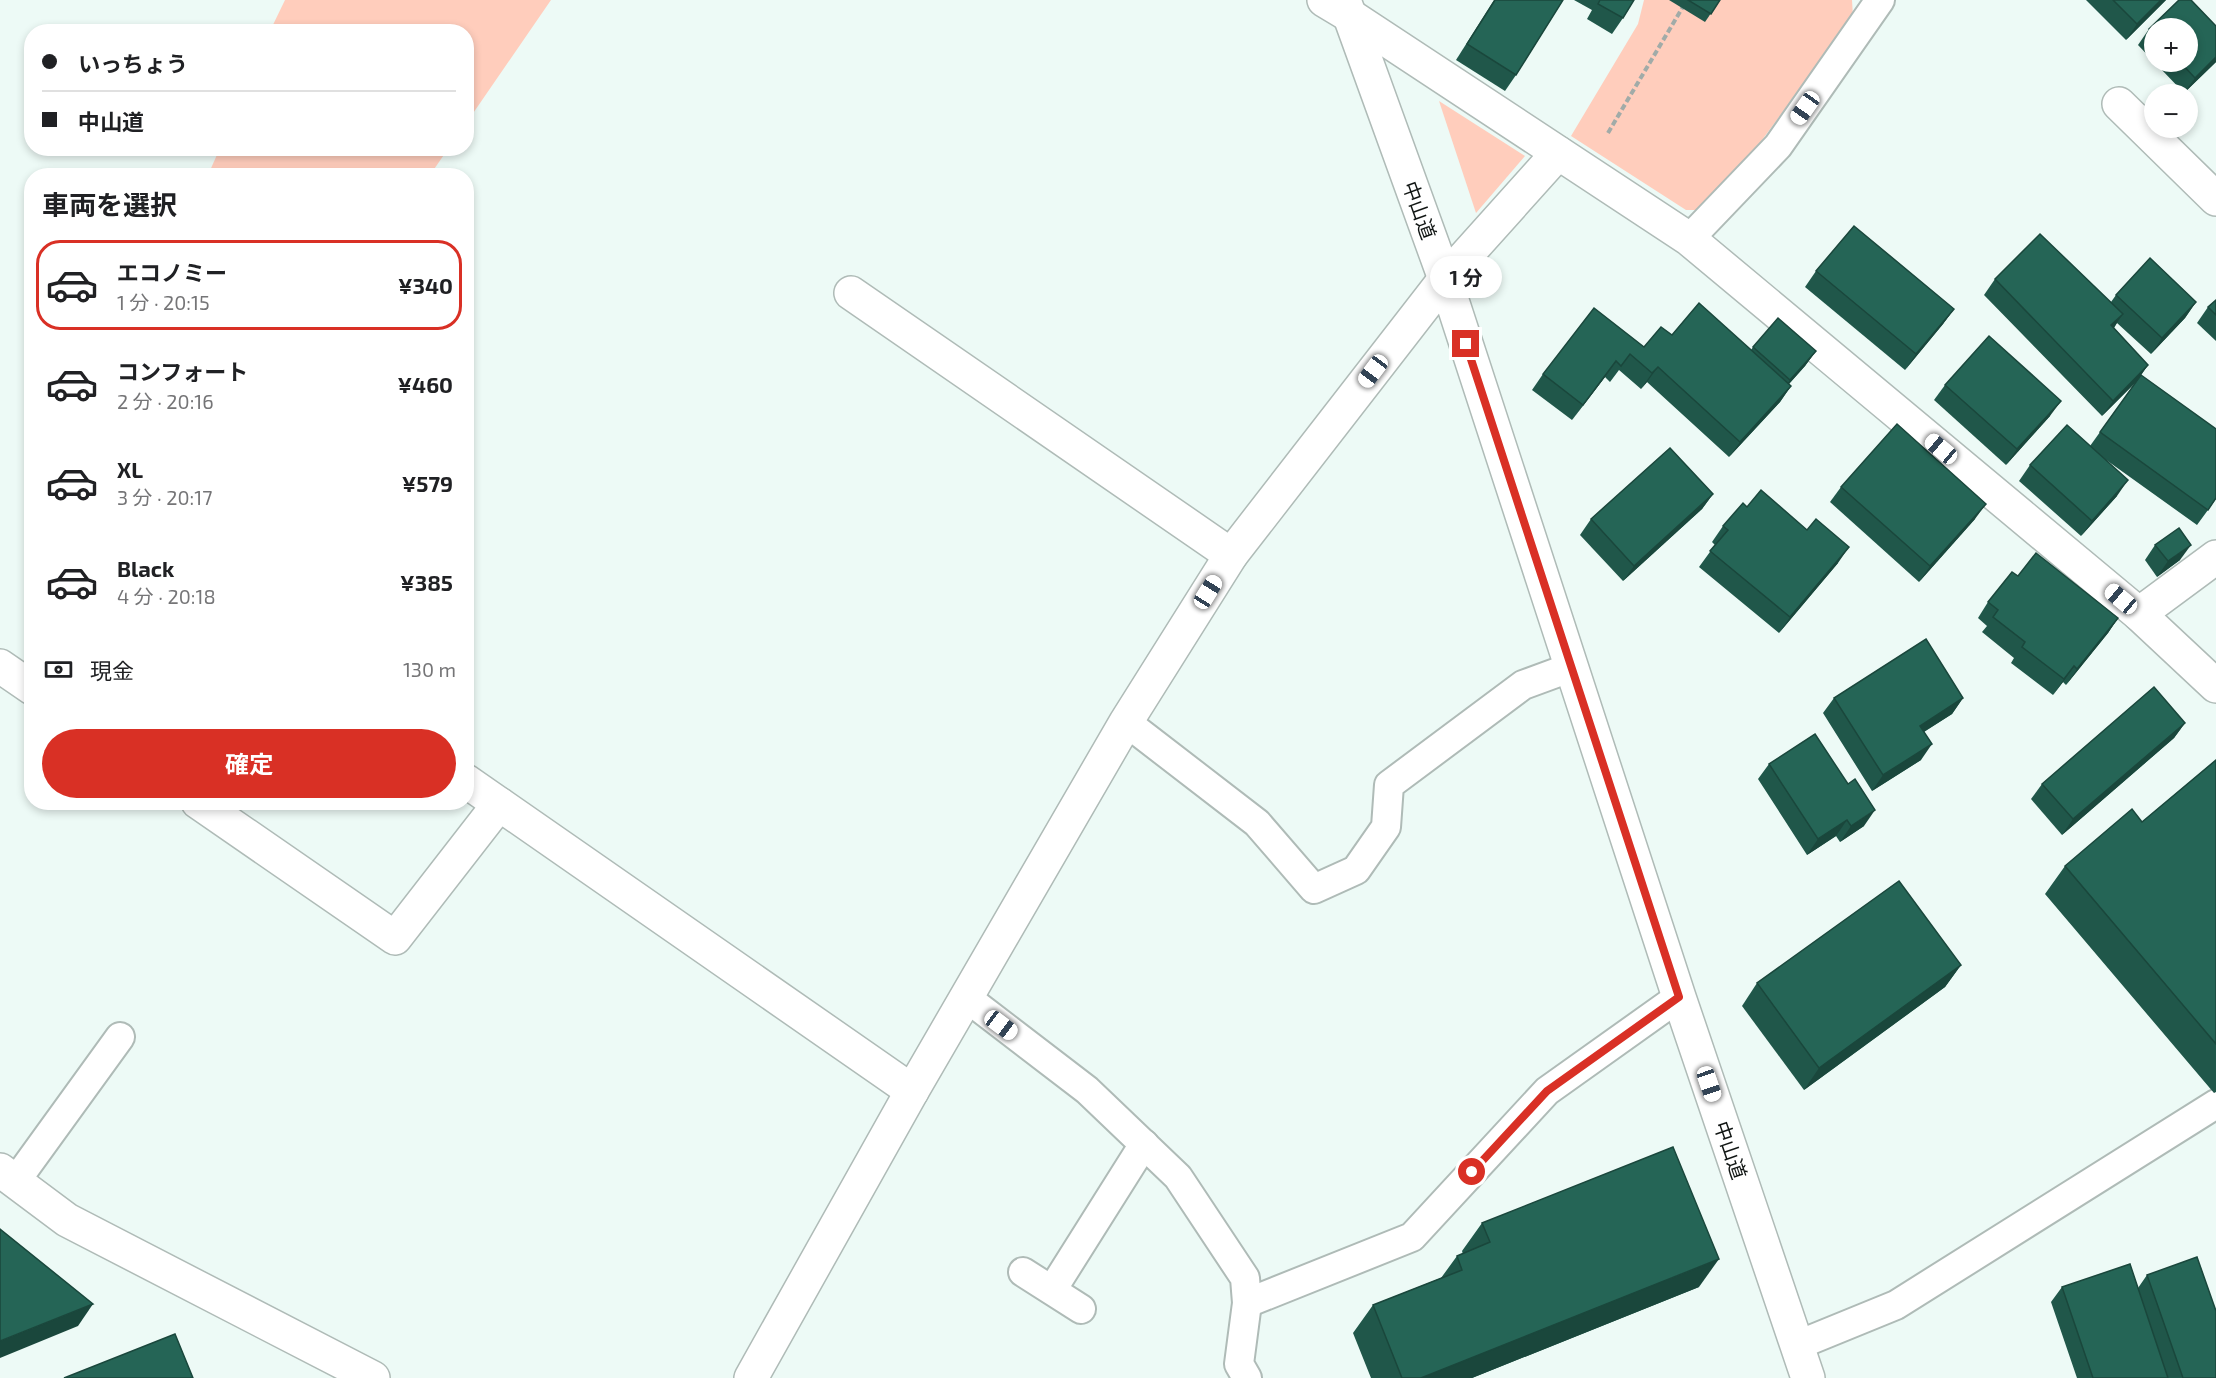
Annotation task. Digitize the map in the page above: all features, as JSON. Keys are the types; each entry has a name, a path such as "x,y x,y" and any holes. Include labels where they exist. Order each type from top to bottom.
{"main road":[{"path":"1339,5 1689,239 2139,614 2216,686"},
{"name":"中山道","path":"1339,5 1444,279 1679,997 1808,1378"},
{"path":"2119,104 2216,199"},
{"path":"751,1378 912,1091 1126,722 1231,555 1444,279 1558,153"},
{"path":"850,293 1231,555"},
{"path":"2139,614 2216,557"},
{"path":"0,666 24,682"},
{"path":"474,787 912,1091"},
{"path":"210,810 395,938 499,804"},
{"path":"8,1176 67,1220 373,1378"}],"lane":[{"path":"1689,239 1778,146 1880,0"},
{"path":"1126,722 1257,823 1314,889 1356,870 1386,827 1389,785 1523,685 1572,667"},
{"path":"1247,1303 1412,1237 1547,1091 1679,997"},
{"path":"967,999 1087,1090 1178,1177 1245,1278 1247,1303 1239,1364 1247,1378"},
{"path":"8,1176 120,1037"},
{"path":"1798,1345 1896,1305 2216,1104"},
{"path":"1052,1290 1144,1144"},
{"path":"1023,1272 1081,1309"}],"path":[{"path":"1585,171 1687,0"}],"shaded area":[{"path":"285,0 551,0 474,112 474,24 273,24"},
{"path":"1644,0 1852,0 1853,17 1742,167 1699,210 1686,210 1571,136 1638,24"},
{"path":"1439,101 1525,156 1476,213"},
{"path":"216,156 443,156 435,168 211,168"}],"building":[{"path":"1495,0 1563,0 1516,75 1467,44"},
{"path":"1600,0 1634,0 1623,18 1598,4"},
{"path":"1688,0 1720,0 1711,14"},
{"path":"2113,0 2161,0 2137,24"},
{"path":"2179,0 2191,0 2216,26 2216,57 2195,78 2189,72 2198,72 2198,18 2160,18"},
{"path":"1854,226 1954,309 1916,354 1816,271"},
{"path":"2040,234 2123,314 2111,325 2148,365 2113,401 1995,279"},
{"path":"2150,258 2196,302 2162,338 2116,295"},
{"path":"2216,300 2216,315 2208,307"},
{"path":"1699,303 1791,386 1740,442 1658,367 1652,373 1630,354 1621,366 1616,361 1583,405 1543,374 1594,308 1644,347 1661,327 1672,335"},
{"path":"1778,318 1816,351 1790,380 1753,347"},
{"path":"1989,336 2061,401 2017,449 1945,385"},
{"path":"2141,375 2216,429 2216,498 2208,510 2100,432"},
{"path":"1897,424 1986,504 1930,566 1841,487"},
{"path":"2067,425 2128,480 2092,521 2030,465"},
{"path":"1670,448 1713,494 1634,566 1591,519"},
{"path":"1761,490 1807,530 1816,519 1849,547 1790,617 1710,551 1728,530 1723,526 1743,503 1747,507"},
{"path":"2179,528 2191,545 2168,561 2155,545"},
{"path":"2036,553 2118,618 2077,669 2074,666 2064,679 2022,647 2025,642 1993,617 1998,610 1988,602 2012,572 2018,576"},
{"path":"1926,639 1963,698 1920,726 1932,744 1883,775 1834,698"},
{"path":"2154,687 2185,723 2073,819 2042,784"},
{"path":"1815,734 1848,784 1855,779 1875,810 1851,826 1847,820 1818,839 1769,764"},
{"path":"2216,760 2216,1044 2065,866 2132,809 2142,822"},
{"path":"1899,881 1961,965 1819,1068 1757,983"},
{"path":"1673,1147 1719,1259 1421,1378 1402,1378 1373,1305 1462,1270 1457,1256 1490,1242 1482,1223"},
{"path":"0,1229 93,1304 0,1341"},
{"path":"2197,1257 2216,1311 2216,1378 2183,1378 2147,1275"},
{"path":"2130,1264 2168,1378 2093,1378 2062,1287"},
{"path":"175,1334 193,1378 64,1378"}],"route":[{"path":"1466,344 1679,997 1547,1091 1472,1172"}]}
